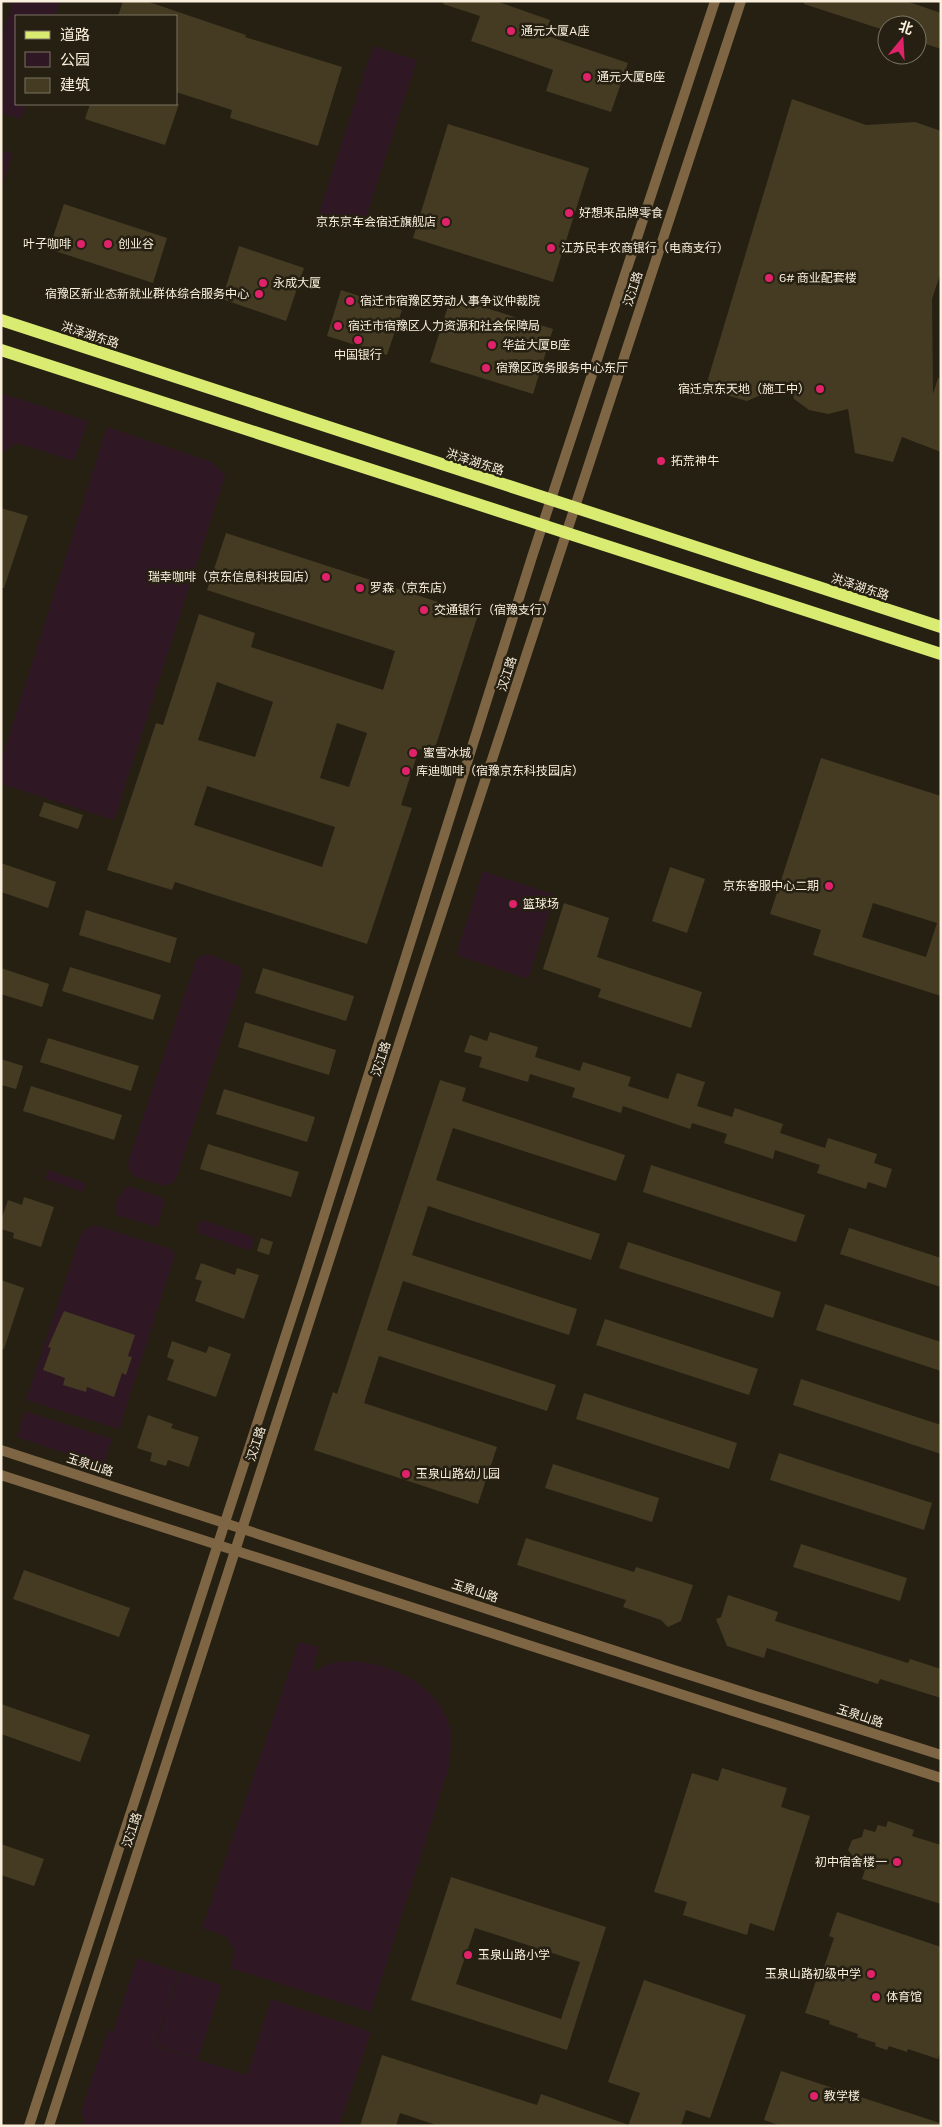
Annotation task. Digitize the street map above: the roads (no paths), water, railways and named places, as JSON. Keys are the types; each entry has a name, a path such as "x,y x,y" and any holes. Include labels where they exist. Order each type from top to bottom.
{"main road":[{"name":"洪泽湖东路","path":"1,320 941,627"},
{"path":"1,350 941,654"}],"street":[{"name":"汉江路","path":"29,2126 223,1522 304,1280 543,525 715,1"},
{"name":"汉江路","path":"49,2126 417,986 741,1"},
{"name":"玉泉山路","path":"1,1450 941,1754"},
{"path":"1,1475 941,1778"}],"place":[{"name":"通元大厦A座","path":"511,31"},
{"name":"通元大厦B座","path":"587,77"},
{"name":"好想来品牌零食","path":"569,213"},
{"name":"京东京车会宿迁旗舰店","path":"446,222"},
{"name":"叶子咖啡","path":"81,244"},
{"name":"创业谷","path":"108,244"},
{"name":"江苏民丰农商银行（电商支行）","path":"551,248"},
{"name":"6# 商业配套楼","path":"769,278"},
{"name":"永成大厦","path":"263,283"},
{"name":"宿豫区新业态新就业群体综合服务中心","path":"259,294"},
{"name":"宿迁市宿豫区劳动人事争议仲裁院","path":"350,301"},
{"name":"宿迁市宿豫区人力资源和社会保障局","path":"338,326"},
{"name":"中国银行","path":"358,340"},
{"name":"华益大厦B座","path":"492,345"},
{"name":"宿豫区政务服务中心东厅","path":"486,368"},
{"name":"宿迁京东天地（施工中）","path":"820,389"},
{"name":"拓荒神牛","path":"661,461"},
{"name":"瑞幸咖啡（京东信息科技园店）","path":"326,577"},
{"name":"罗森（京东店）","path":"360,588"},
{"name":"交通银行（宿豫支行）","path":"424,610"},
{"name":"蜜雪冰城","path":"413,753"},
{"name":"库迪咖啡（宿豫京东科技园店）","path":"406,771"},
{"name":"京东客服中心二期","path":"829,886"},
{"name":"篮球场","path":"513,904"},
{"name":"玉泉山路幼儿园","path":"406,1474"},
{"name":"初中宿舍楼一","path":"897,1862"},
{"name":"玉泉山路小学","path":"468,1955"},
{"name":"玉泉山路初级中学","path":"871,1974"},
{"name":"体育馆","path":"876,1997"},
{"name":"教学楼","path":"814,2096"}]}
